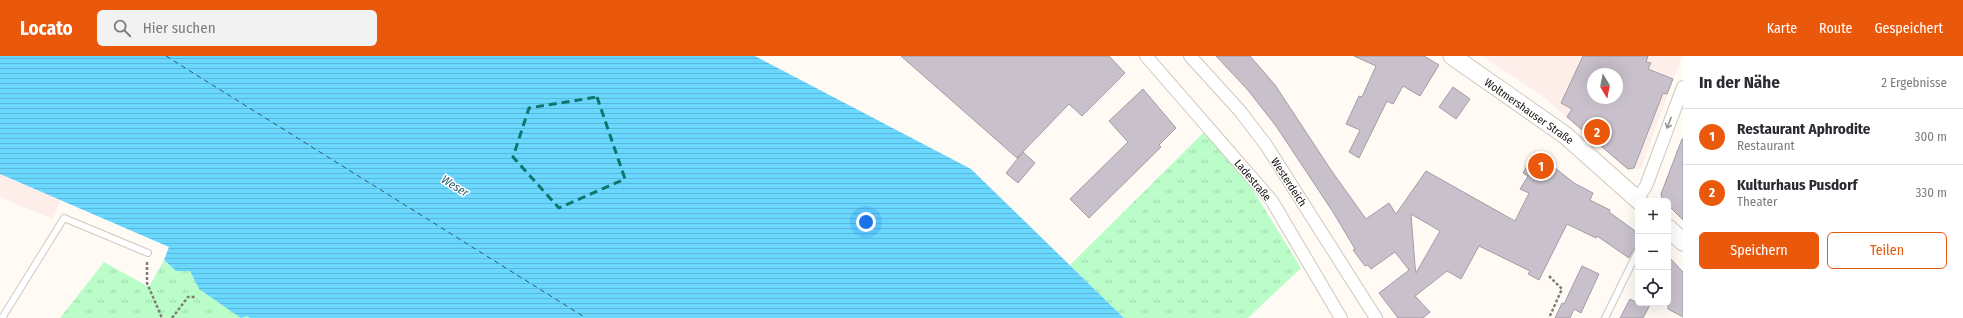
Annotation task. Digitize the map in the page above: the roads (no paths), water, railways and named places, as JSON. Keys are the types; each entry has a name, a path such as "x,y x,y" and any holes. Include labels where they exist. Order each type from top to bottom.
{"street":[{"name":"Ladestraße","path":"1146,56 1272,201 1341,318"},
{"name":"Westerdeich","path":"1190,56 1240,111 1266,145 1376,318"},
{"name":"Woltmershauser Straße","path":"1452,56 1565,135 1636,198"},
{"path":"1639,198 1646,186 1683,87"},
{"path":"1671,231 1683,242"}],"lane":[{"path":"3,317 64,218 148,254"},
{"path":"1605,318 1635,257"}],"water":[{"name":"Weser","path":"0,56 755,56 971,169 1124,318 250,318 247,316 241,318 199,289 190,271 176,271 164,260 169,247 0,174"}],"place":[{"name":"Kulturhaus Pusdorf","path":"1597,132"},
{"name":"Restaurant Aphrodite","path":"1541,166"}]}
